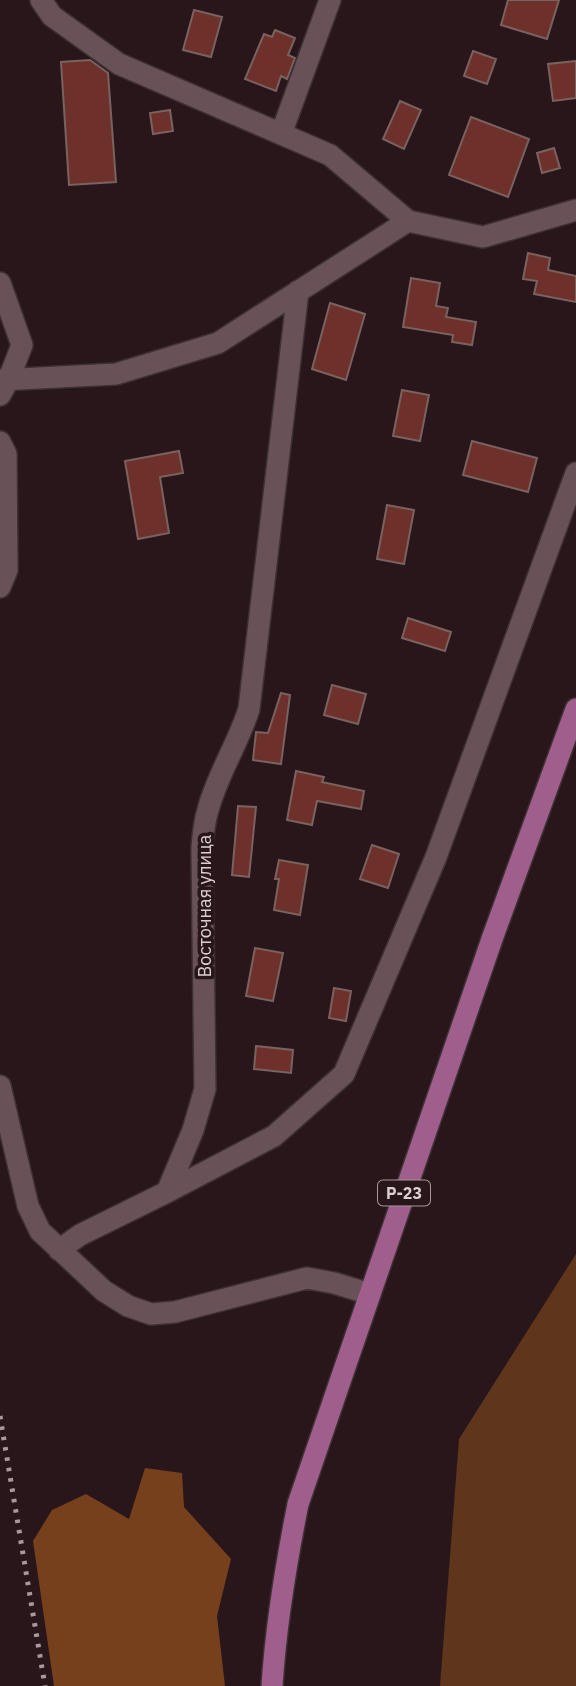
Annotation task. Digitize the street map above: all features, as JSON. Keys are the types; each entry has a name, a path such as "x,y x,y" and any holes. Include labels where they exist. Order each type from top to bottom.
{"main road":[{"name":"Р-23","path":"272,1686 275,1637 298,1504 492,939 576,709"}],"street":[{"path":"41,0 51,16 119,64 330,155 408,221 483,237 576,209"},
{"path":"281,134 330,0"},
{"path":"3,385 116,374 218,343 408,221"},
{"path":"0,283 22,345 3,385"},
{"name":"Восточная улица","path":"167,1192 193,1129 205,1089 202,848 207,811 241,735 249,709 298,291"},
{"path":"0,442 6,454 6,570 0,587"},
{"path":"59,1250 80,1235 274,1136 344,1074 436,857 576,473"},
{"path":"0,1086 28,1206 40,1231 104,1291 128,1307 151,1314 175,1312 307,1278 370,1294"}],"shaded area":[{"path":"576,1254 576,1686 440,1686 459,1439"},
{"path":"145,1468 182,1473 184,1507 231,1559 217,1616 225,1686 54,1686 33,1541 52,1510 86,1494 129,1519"}],"building":[{"path":"508,0 559,0 547,39 501,25"},
{"path":"194,10 222,17 211,57 183,50"},
{"path":"275,30 295,38 288,55 295,58 287,79 281,76 276,91 245,79 264,34 272,37"},
{"path":"473,51 496,59 487,84 464,76"},
{"path":"90,60 108,73 116,182 69,185 61,62"},
{"path":"576,61 576,98 553,101 548,64"},
{"path":"400,101 421,110 404,149 383,139"},
{"path":"170,110 173,131 153,134 150,113"},
{"path":"471,117 529,139 508,197 449,175"},
{"path":"554,148 560,168 542,173 537,153"},
{"path":"528,253 550,258 548,270 576,276 576,302 534,294 537,281 523,279"},
{"path":"411,278 440,283 436,306 448,308 446,317 476,322 472,345 452,342 453,335 403,327"},
{"path":"330,303 365,314 346,380 312,369"},
{"path":"402,390 429,395 420,441 393,436"},
{"path":"472,441 537,458 528,492 463,475"},
{"path":"179,451 183,473 160,477 169,533 138,539 125,461"},
{"path":"387,505 414,510 404,564 377,559"},
{"path":"408,618 451,632 445,651 402,638"},
{"path":"332,685 366,694 358,724 324,715"},
{"path":"281,693 290,695 281,764 253,760 256,732 268,733"},
{"path":"296,771 324,777 322,782 364,791 361,809 317,801 312,825 287,820"},
{"path":"238,806 256,807 249,877 232,875"},
{"path":"372,845 399,854 388,888 360,879"},
{"path":"279,860 308,865 300,915 274,910"},
{"path":"255,948 283,953 273,1001 246,996"},
{"path":"334,988 351,991 346,1021 329,1018"},
{"path":"256,1046 293,1050 291,1073 254,1069"}],"railway":[{"path":"0,1416 45,1686"}]}
